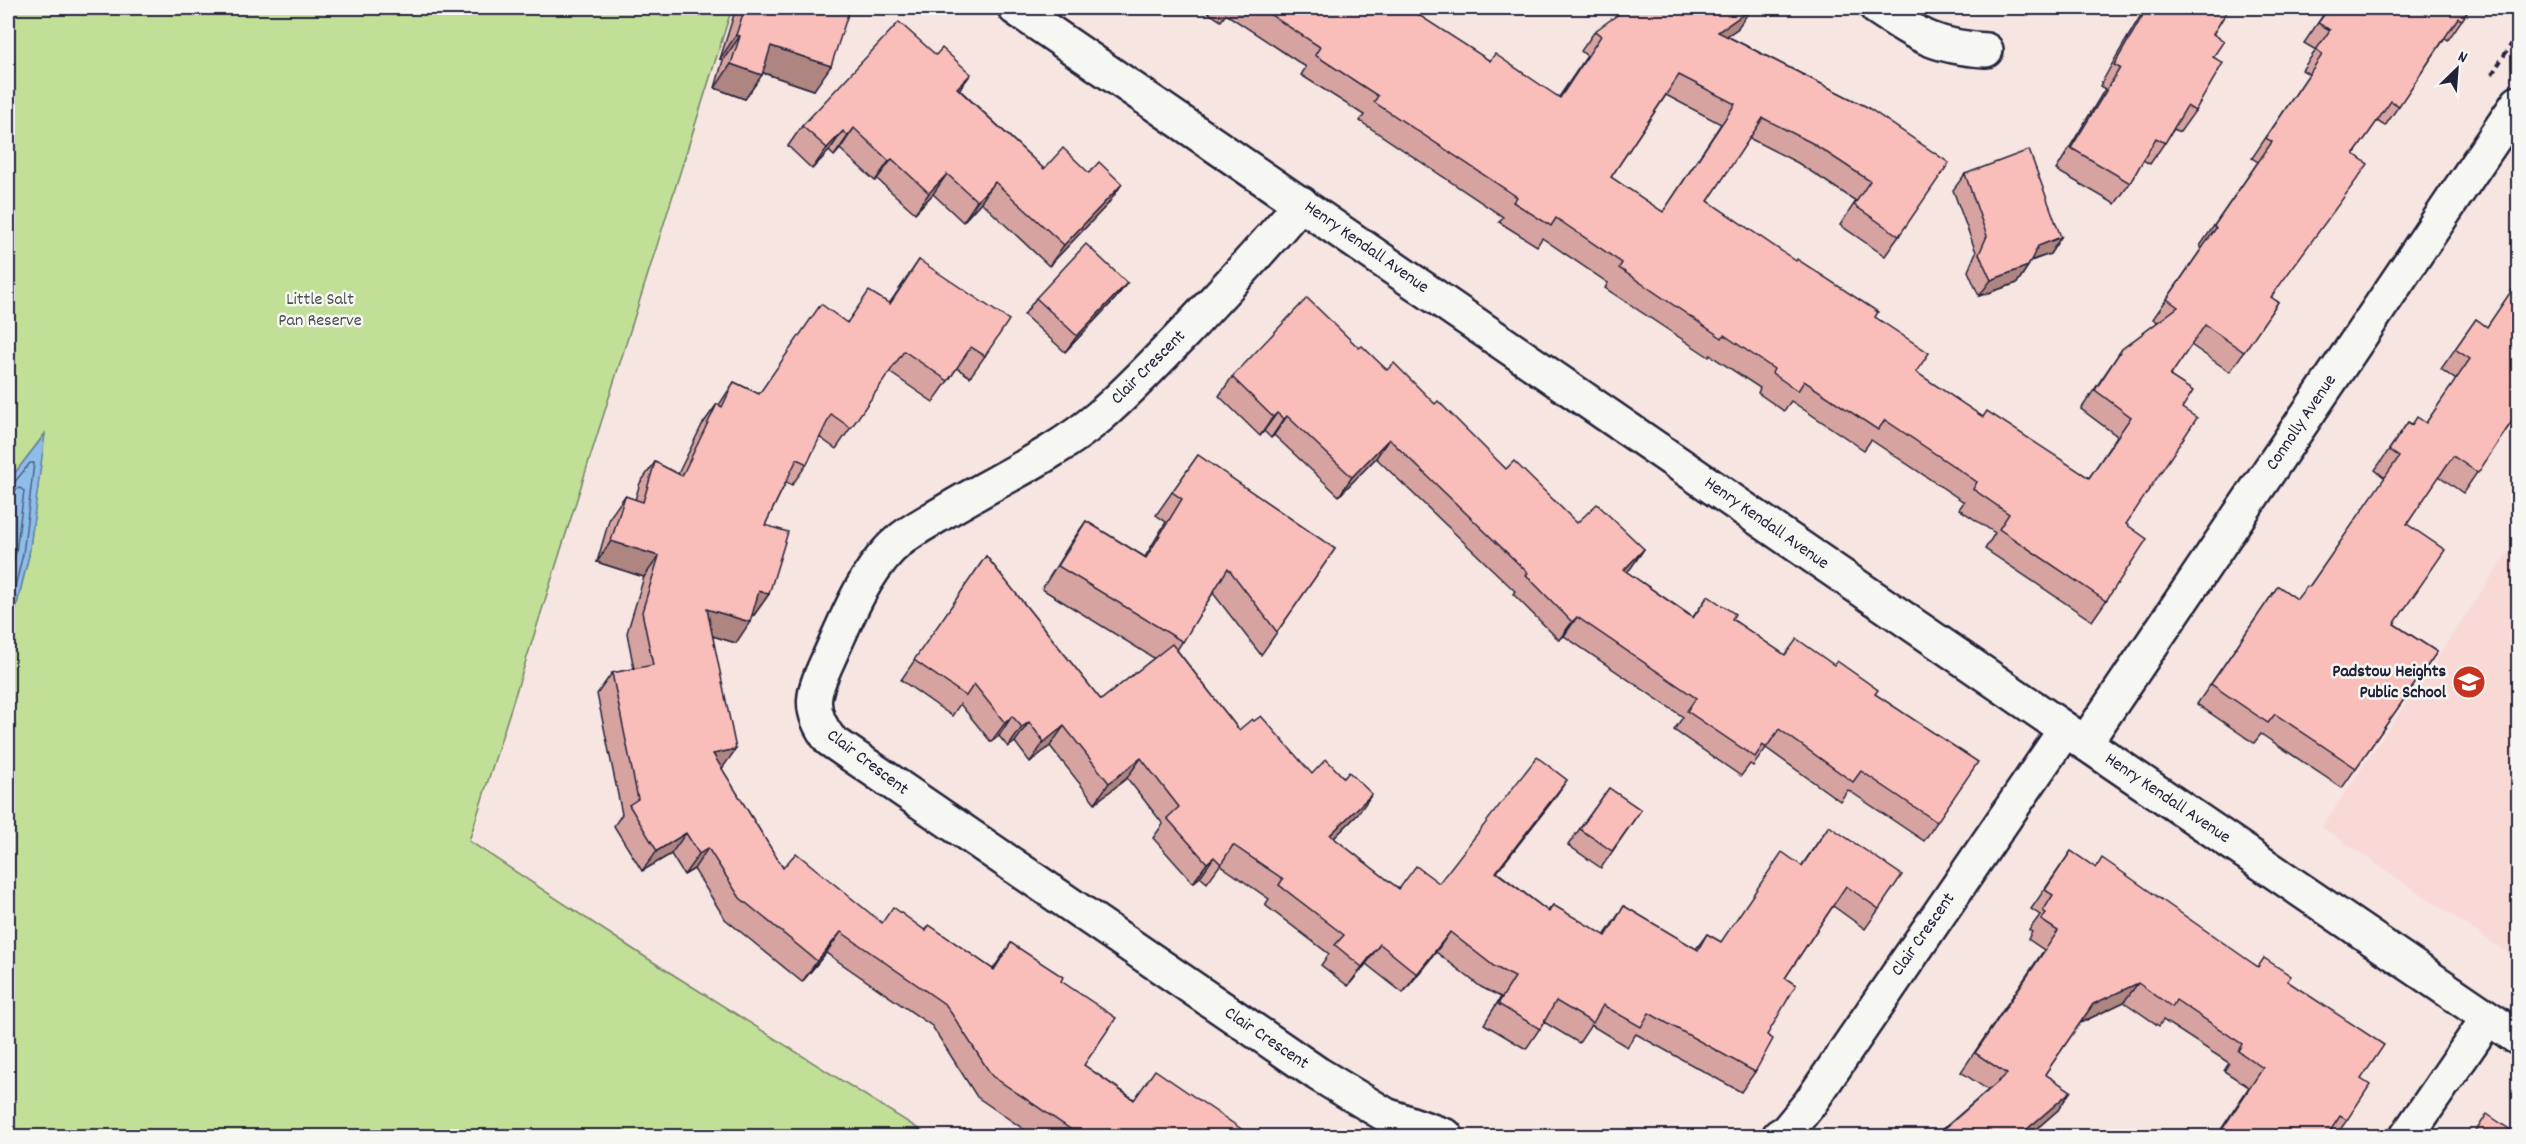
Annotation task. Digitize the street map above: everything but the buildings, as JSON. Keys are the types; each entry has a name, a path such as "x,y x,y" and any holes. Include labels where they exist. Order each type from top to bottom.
{"street":[{"path":"1877,8 1917,34 1939,44 1986,50"},
{"name":"Henry Kendall Avenue","path":"1024,10 2075,737 2518,1038"},
{"name":"Connolly Avenue","path":"2075,737 2518,103"},
{"name":"Clair Crescent","path":"1300,203 1247,267 1098,417 1066,442 950,508 890,548 877,564 846,620 817,689 813,709 817,724 836,745 1318,1074 1386,1115 1446,1137"},
{"name":"Clair Crescent","path":"1779,1137 1787,1131 1810,1103 2075,737"},
{"path":"2407,1137 2488,1017"}],"shaded area":[{"name":"Padstow Heights Public School","path":"2518,538 2518,960 2322,827"}],"green space":[{"name":"Little Salt Pan Reserve","path":"8,8 732,8 469,841 642,955 930,1136 8,1136 8,640 29,555 44,435 8,482"}],"water":[{"path":"45,434 29,555 8,640 8,482"}],"place":[{"name":"Padstow Heights Public School","path":"2469,682"}]}
